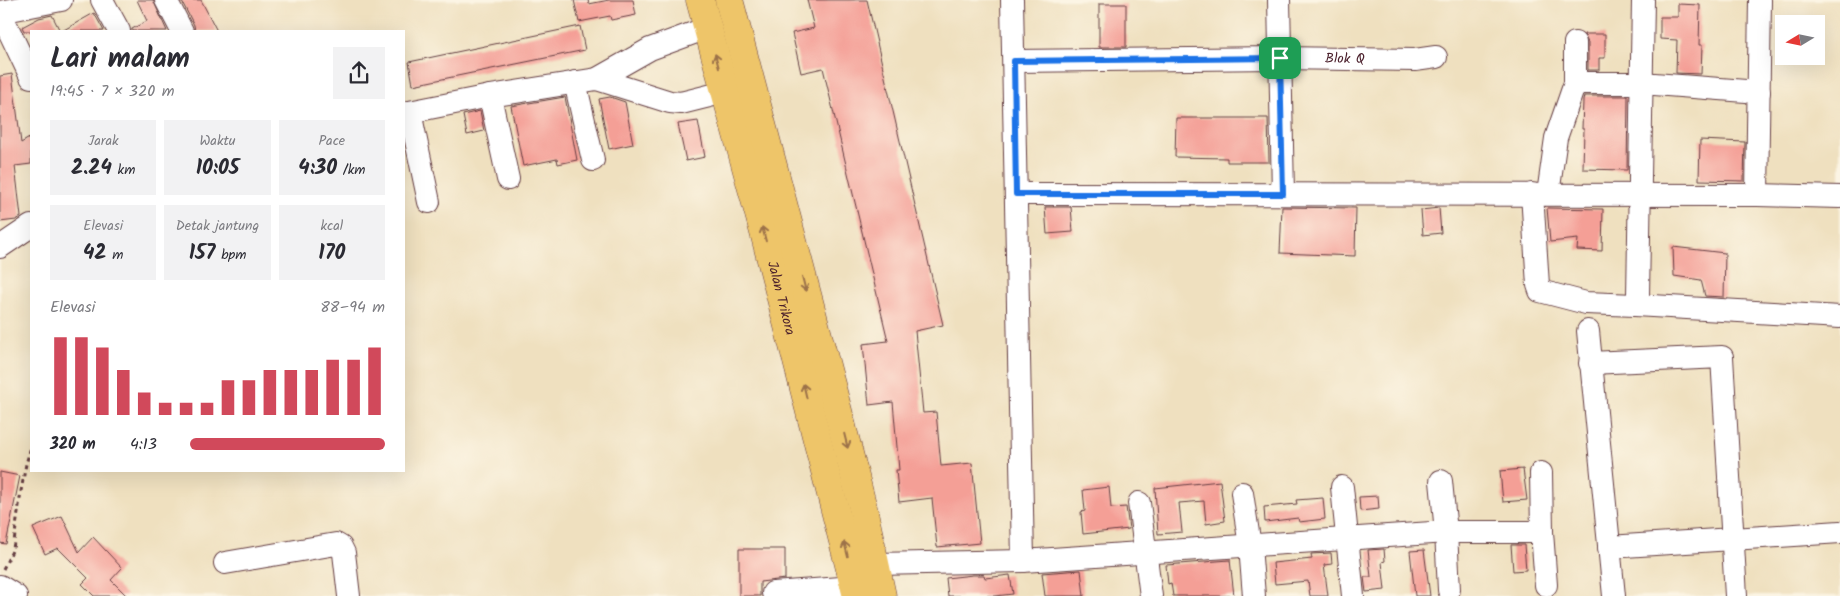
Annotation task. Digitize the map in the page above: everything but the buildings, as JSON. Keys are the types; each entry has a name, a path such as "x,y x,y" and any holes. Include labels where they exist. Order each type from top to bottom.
{"main road":[{"name":"Jalan Trikora","path":"700,0 751,187 856,592"},
{"name":"Jalan Trikora","path":"729,0 838,411 876,564 882,596"},
{"path":"734,128 743,129 748,127 760,116"},
{"path":"751,187 758,175 764,173 775,174"}],"street":[{"path":"30,75 0,12 62,0"},
{"path":"102,0 117,30"},
{"path":"166,0 181,30"},
{"path":"1012,0 1024,561"},
{"path":"1279,0 1283,194"},
{"path":"1635,305 1638,296 1643,0"},
{"path":"1758,195 1760,0"},
{"path":"428,202 407,112 490,96 597,79 650,48 707,28"},
{"path":"1575,42 1575,82 1540,194 1538,285 1540,292 1586,303 1840,317"},
{"name":"Blok Q","path":"1014,61 1280,58 1415,60 1436,57"},
{"path":"597,79 670,102 681,103 725,92"},
{"path":"575,82 593,160"},
{"path":"1575,82 1641,84 1760,92"},
{"path":"490,96 508,179"},
{"path":"1016,194 1639,194 1840,197"},
{"path":"0,247 30,227"},
{"path":"1588,331 1614,596"},
{"path":"1590,363 1722,357 1736,596"},
{"path":"1541,473 1542,532 1546,585"},
{"path":"1441,481 1449,590"},
{"path":"1342,487 1353,596"},
{"path":"1242,492 1250,546 1254,596"},
{"path":"1139,503 1151,596"},
{"path":"876,564 1024,561 1446,532 1542,532"},
{"path":"1609,547 1840,532"},
{"path":"225,562 336,544 341,547 344,553 349,596"},
{"path":"0,586 16,596"},
{"path":"772,593 856,592"}],"path":[{"path":"0,577 13,549 21,491 30,451"}],"route":[{"path":"1280,58 1283,194 1016,194 1014,61 1280,58"}]}
